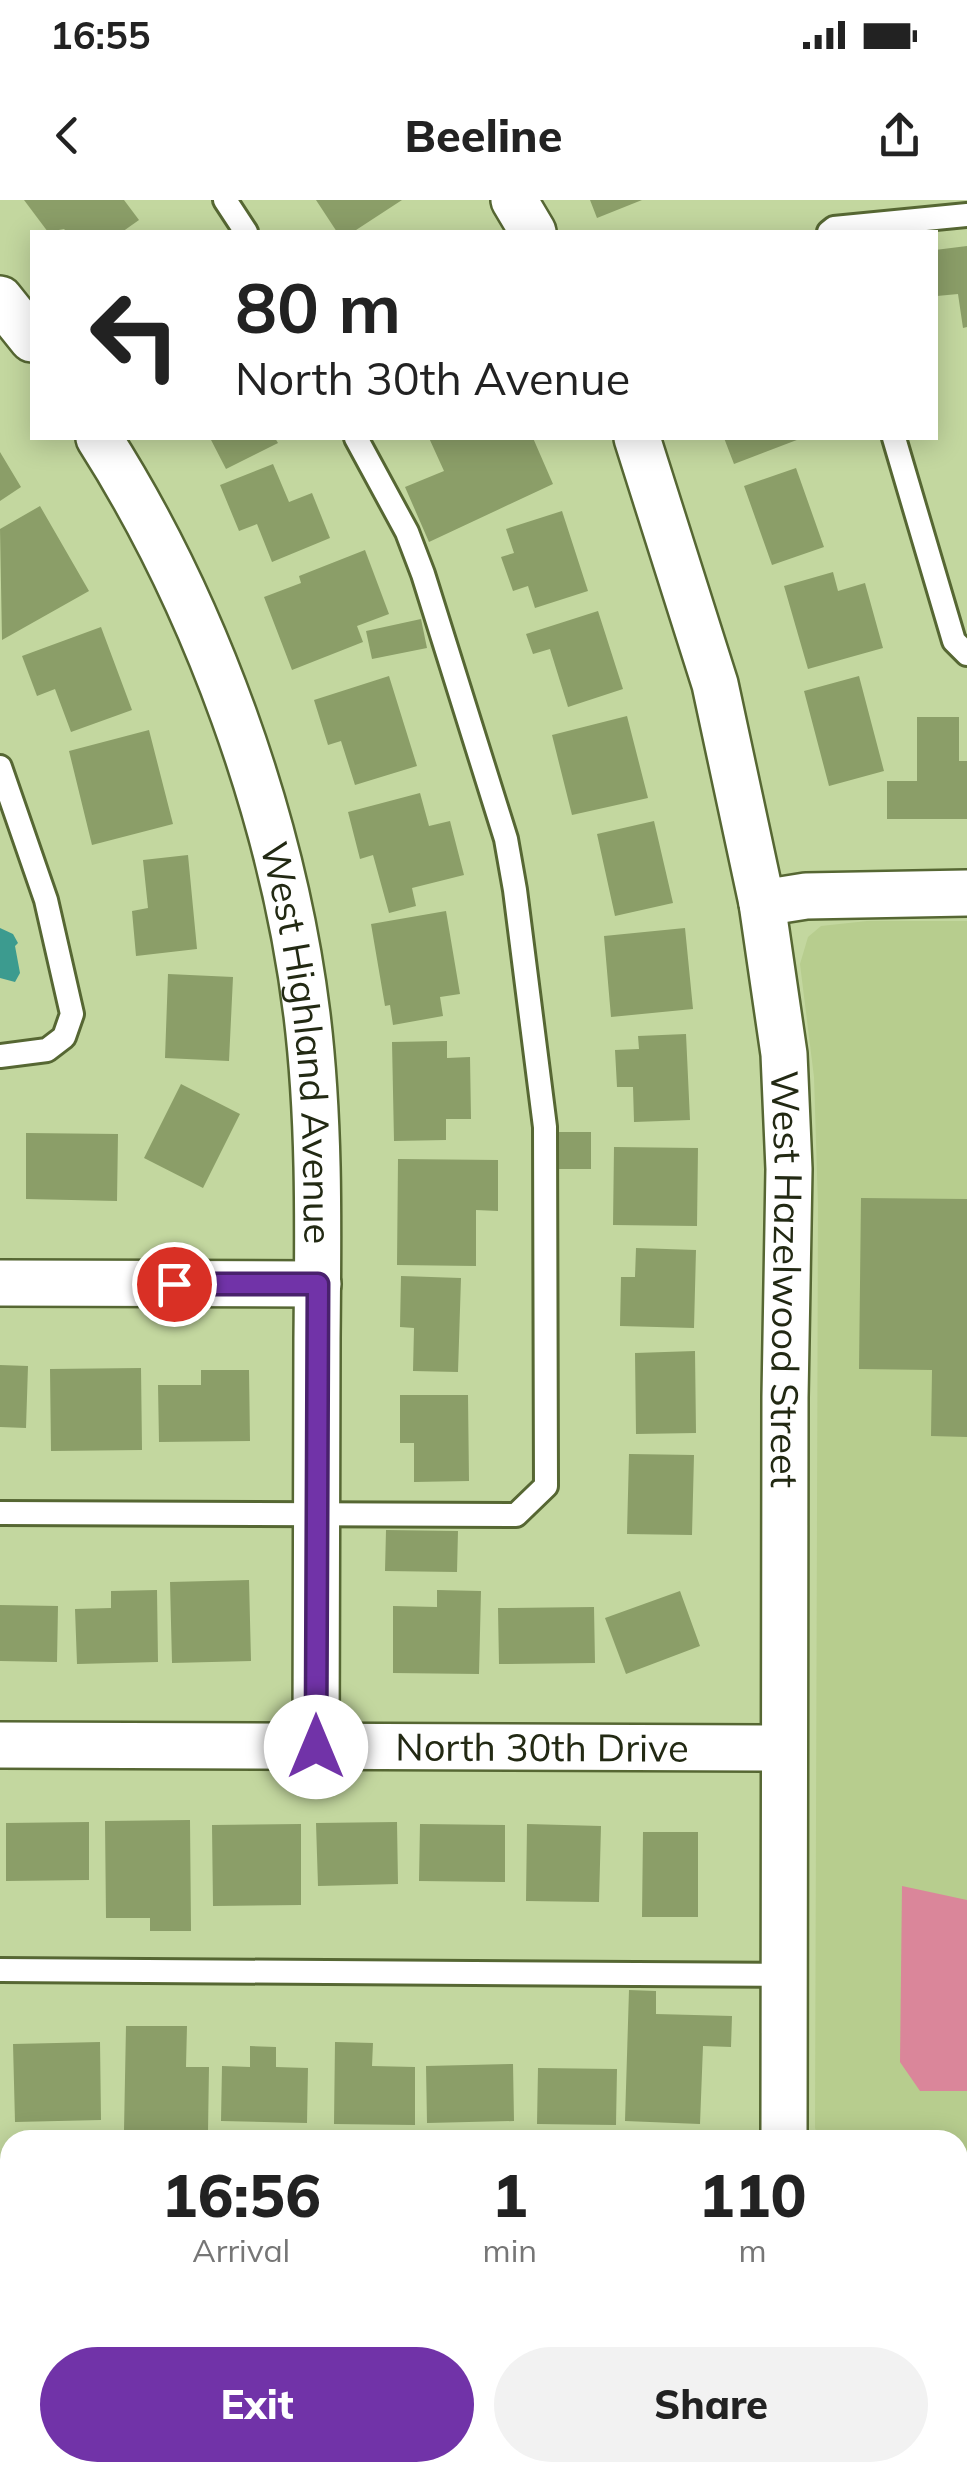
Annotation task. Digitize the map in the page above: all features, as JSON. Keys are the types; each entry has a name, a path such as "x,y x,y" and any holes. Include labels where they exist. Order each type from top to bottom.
{"street":[{"path":"514,200 533,230"},
{"path":"0,299 30,336"},
{"name":"West Highland Avenue","path":"101,440 132,488 220,675 257,789 287,902 307,1014 315,1122 318,1284 316,1747"},
{"name":"West Hazelwood Street","path":"638,440 715,684 762,903 784,1054 789,1168 784,2130"},
{"path":"762,903 806,896 967,893"},
{"path":"0,1283 318,1284"},
{"name":"North 30th Drive","path":"0,1745 784,1748"}],"lane":[{"path":"225,200 245,230"},
{"path":"831,230 967,215"},
{"path":"0,1513 516,1516 546,1486 545,1126 506,839 423,574 407,532 357,440"},
{"path":"895,440 954,641 967,654"},
{"path":"0,767 46,900 72,1014 64,1037 47,1050 0,1056"},
{"path":"0,1970 784,1975"}],"shaded area":[{"path":"867,921 967,921 967,2130 815,2128 818,1206 814,1077 800,964 808,937 821,926"},
{"path":"902,1886 967,1900 967,2091 920,2091 900,2062"}],"water":[{"path":"0,928 13,934 18,943 15,946 20,973 15,982 0,978"}],"building":[{"path":"24,200 124,200 139,220 125,230 46,230"},
{"path":"316,200 402,200 356,230 336,230"},
{"path":"590,200 642,200 597,218"},
{"path":"967,246 967,327 963,328 958,294 938,296 938,250"},
{"path":"211,440 278,443 226,469"},
{"path":"430,440 534,440 553,484 429,542 405,487 444,471"},
{"path":"725,440 797,440 734,464"},
{"path":"0,452 21,487 0,501"},
{"path":"273,464 289,502 312,493 330,538 272,562 257,524 239,531 220,485"},
{"path":"796,468 824,547 772,565 744,486"},
{"path":"40,506 89,591 2,640 0,529"},
{"path":"562,511 588,591 535,608 528,586 513,591 501,557 514,553 506,529"},
{"path":"365,550 389,614 357,626 363,642 292,670 264,597 301,583 299,576"},
{"path":"833,572 838,591 865,583 883,648 808,669 784,586"},
{"path":"598,611 623,689 568,707 550,649 533,654 526,634"},
{"path":"421,619 427,648 372,659 366,631"},
{"path":"101,627 132,710 71,732 55,689 37,696 22,656"},
{"path":"389,676 417,766 355,785 341,741 328,745 314,700"},
{"path":"859,676 884,771 829,786 804,691"},
{"path":"627,716 648,798 572,815 552,735"},
{"path":"917,717 959,717 959,761 967,761 967,819 887,819 887,781 917,781"},
{"path":"149,730 173,824 92,845 69,751"},
{"path":"420,793 429,826 450,821 464,875 412,888 416,906 389,913 373,855 360,859 348,812"},
{"path":"654,821 673,903 615,916 597,834"},
{"path":"188,855 197,949 136,956 132,911 148,908 143,860"},
{"path":"446,911 460,994 440,997 443,1016 393,1025 390,1005 385,1006 371,924"},
{"path":"685,928 693,1009 611,1017 604,936"},
{"path":"168,974 233,977 229,1061 165,1058"},
{"path":"686,1034 690,1120 634,1122 633,1087 617,1087 615,1050 639,1049 638,1036"},
{"path":"447,1041 447,1058 470,1057 471,1119 446,1119 446,1140 394,1141 392,1042"},
{"path":"181,1084 240,1114 203,1188 144,1158"},
{"path":"558,1132 591,1132 591,1169 558,1169"},
{"path":"26,1133 118,1134 117,1201 26,1199"},
{"path":"614,1147 698,1148 697,1226 613,1225"},
{"path":"398,1159 498,1160 498,1211 476,1210 476,1266 397,1265"},
{"path":"861,1198 967,1199 967,1437 931,1436 932,1370 859,1369"},
{"path":"636,1248 696,1250 694,1328 620,1326 621,1277 635,1277"},
{"path":"401,1276 461,1278 458,1372 413,1371 414,1328 400,1327"},
{"path":"695,1351 696,1433 636,1434 635,1353"},
{"path":"0,1365 28,1366 26,1428 0,1427"},
{"path":"141,1368 142,1450 51,1451 50,1369"},
{"path":"201,1370 249,1370 250,1441 159,1442 158,1385 201,1385"},
{"path":"400,1395 468,1395 469,1481 414,1482 414,1443 400,1443"},
{"path":"629,1454 694,1455 692,1535 627,1534"},
{"path":"386,1530 458,1531 457,1572 385,1571"},
{"path":"249,1580 251,1661 172,1663 170,1582"},
{"path":"157,1590 158,1662 77,1664 75,1609 111,1608 111,1591"},
{"path":"437,1590 481,1591 479,1674 393,1673 393,1606 437,1607"},
{"path":"680,1591 700,1646 626,1674 605,1618"},
{"path":"0,1605 58,1606 57,1662 0,1661"},
{"path":"594,1607 595,1663 499,1664 498,1608"},
{"path":"190,1820 191,1931 150,1931 150,1918 106,1918 105,1821"},
{"path":"89,1822 89,1880 6,1881 6,1823"},
{"path":"397,1822 398,1884 318,1886 316,1823"},
{"path":"301,1824 301,1905 213,1906 212,1825"},
{"path":"420,1824 505,1825 505,1882 419,1881"},
{"path":"527,1824 601,1826 599,1902 526,1901"},
{"path":"643,1832 698,1832 698,1917 642,1917"},
{"path":"629,1990 656,1991 656,2014 732,2016 731,2047 703,2046 700,2124 625,2121"},
{"path":"126,2026 187,2026 186,2067 209,2067 208,2130 124,2130"},
{"path":"100,2042 101,2120 15,2122 13,2044"},
{"path":"335,2042 373,2043 372,2066 415,2067 415,2125 334,2124"},
{"path":"250,2046 276,2047 276,2067 308,2068 307,2123 221,2121 222,2066 250,2067"},
{"path":"513,2064 514,2121 427,2123 426,2066"},
{"path":"538,2068 617,2069 616,2125 537,2124"}],"route":[{"path":"174,1284 318,1284 316,1747"}]}
